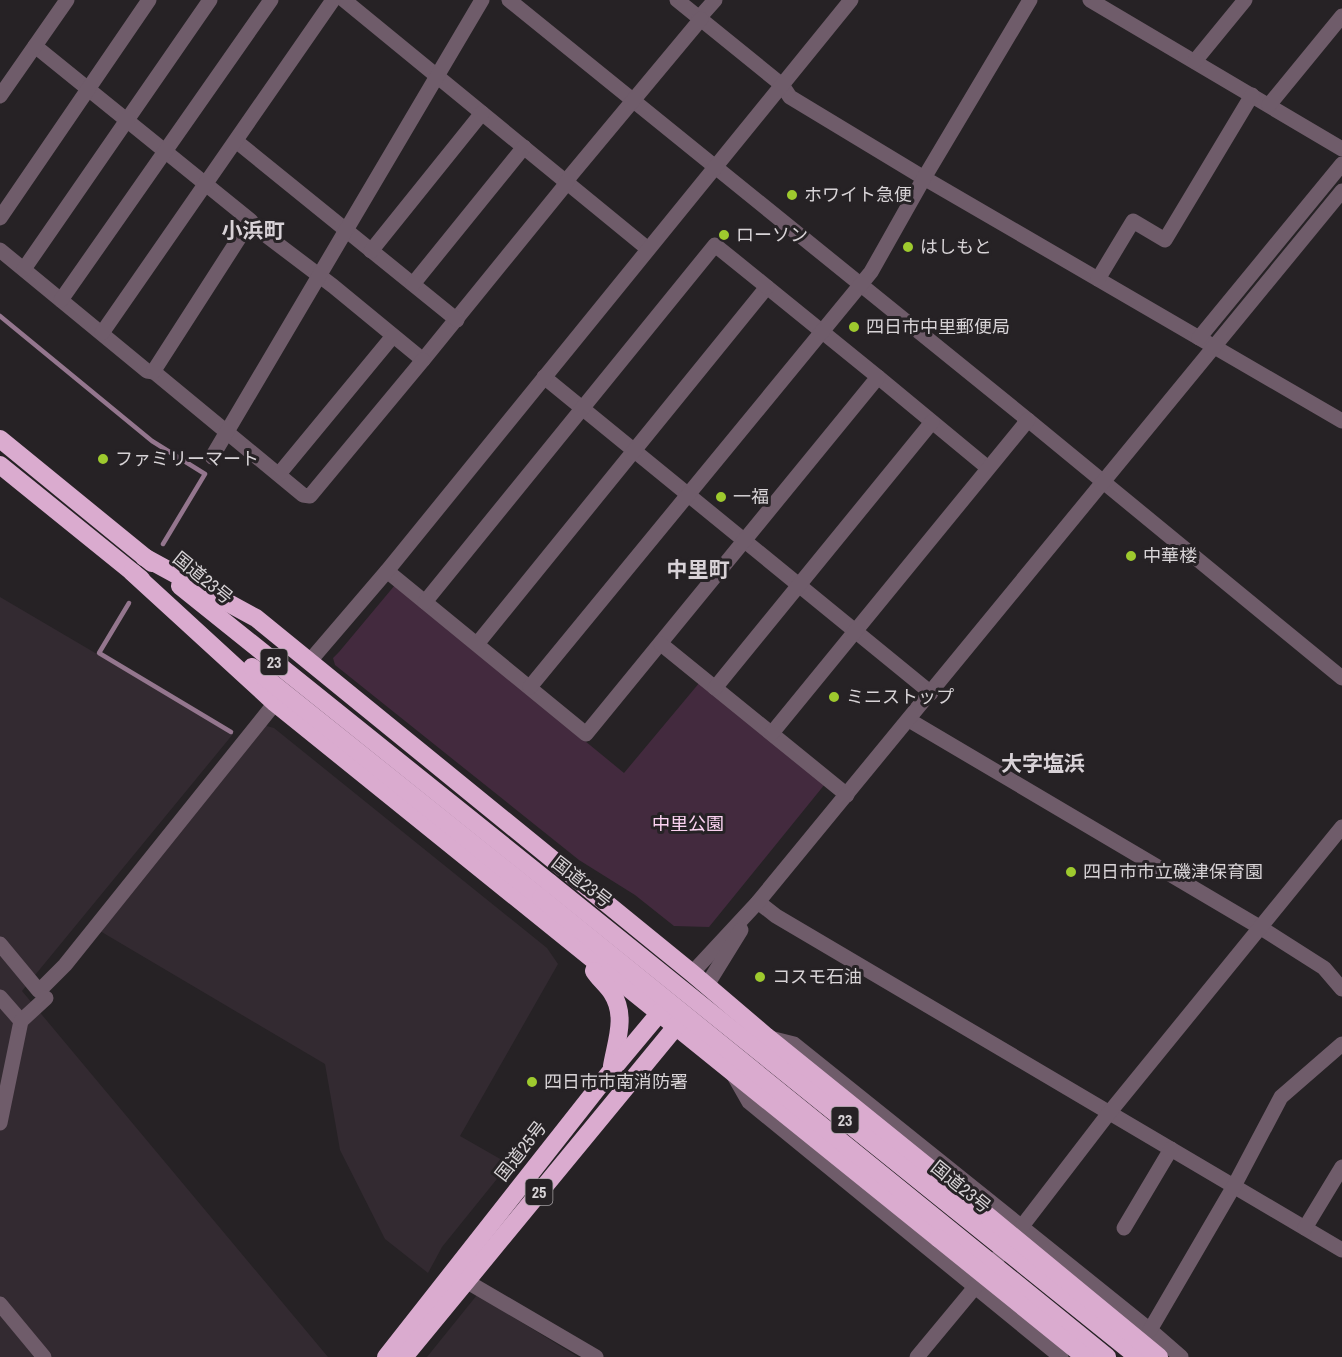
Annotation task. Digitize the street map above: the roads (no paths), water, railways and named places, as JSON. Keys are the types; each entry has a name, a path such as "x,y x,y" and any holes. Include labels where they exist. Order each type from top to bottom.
{"highway":[{"name":"国道23号","path":"0,439 1107,1357"},
{"name":"国道23号","path":"0,465 132,572 546,891 1138,1357"},
{"path":"144,557 256,618 1160,1357"},
{"path":"132,572 275,703 676,1028"},
{"path":"585,954 596,974 613,994 620,1012 620,1035 611,1071"},
{"name":"国道25号","path":"386,1357 611,1071 692,973"},
{"name":"25","path":"404,1357 676,1028 707,986"},
{"name":"23","path":"676,1028 730,1069 1085,1357"}],"street":[{"path":"0,96 67,0"},
{"path":"0,218 149,0"},
{"path":"24,269 210,0"},
{"path":"62,300 271,0"},
{"path":"102,333 333,0"},
{"path":"344,0 648,249"},
{"path":"212,457 482,0"},
{"path":"509,0 1028,420 1342,678"},
{"path":"677,0 782,85 790,97 1199,338 1218,342 1342,421"},
{"path":"0,250 303,495 310,496 457,321 715,0"},
{"path":"309,662 387,571 851,0"},
{"path":"530,687 871,272 1030,0"},
{"path":"1090,0 1111,5 1195,62 1342,149"},
{"path":"1195,62 1245,0"},
{"path":"1269,105 1342,16"},
{"path":"35,46 127,119 259,230 423,360"},
{"path":"1098,279 1133,221 1165,240 1252,95"},
{"path":"371,251 482,113"},
{"path":"236,141 457,321"},
{"path":"413,284 524,147"},
{"path":"1199,338 1342,164"},
{"path":"692,973 758,902 847,795 1342,191"},
{"path":"153,372 243,232 254,224"},
{"path":"425,602 715,245 988,468"},
{"path":"477,644 767,287"},
{"path":"279,474 393,336"},
{"path":"544,377 931,693"},
{"path":"387,571 586,734 878,377"},
{"path":"772,733 1028,420"},
{"path":"715,688 932,422"},
{"path":"661,644 847,795"},
{"path":"0,944 39,991 65,965 275,703"},
{"path":"909,720 1261,928 1324,968 1342,989"},
{"path":"917,1357 976,1286 1109,1113 1342,827"},
{"path":"707,986 758,902"},
{"path":"758,902 776,916 1342,1250"},
{"path":"0,997 21,1021"},
{"path":"0,1124 21,1021 46,999"},
{"path":"766,1036 794,1044 1181,1357"},
{"path":"1150,1330 1234,1186 1281,1097 1342,1044"},
{"path":"730,1069 749,1102 1061,1357"},
{"path":"1124,1228 1171,1149"},
{"path":"1305,1228 1342,1167"},
{"path":"466,1281 596,1357"},
{"path":"0,1304 44,1357"}],"waterway":[{"path":"0,316 152,441 205,474 163,544"},
{"path":"129,603 99,653 231,732"}],"place":[{"name":"ホワイト急便","path":"792,195"},
{"name":"ローソン","path":"724,235"},
{"name":"はしもと","path":"908,247"},
{"name":"四日市中里郵便局","path":"854,327"},
{"name":"ファミリーマート","path":"103,459"},
{"name":"一福","path":"721,497"},
{"name":"中華楼","path":"1131,556"},
{"name":"ミニストップ","path":"834,697"},
{"name":"四日市市立磯津保育園","path":"1071,872"},
{"name":"コスモ石油","path":"760,977"},
{"name":"四日市市南消防署","path":"532,1082"}],"district":[{"name":"小浜町","path":"253,231"},
{"name":"中里町","path":"698,570"},
{"name":"大字塩浜","path":"1043,764"}],"park label":[{"name":"中里公園","path":"688,824"}]}
